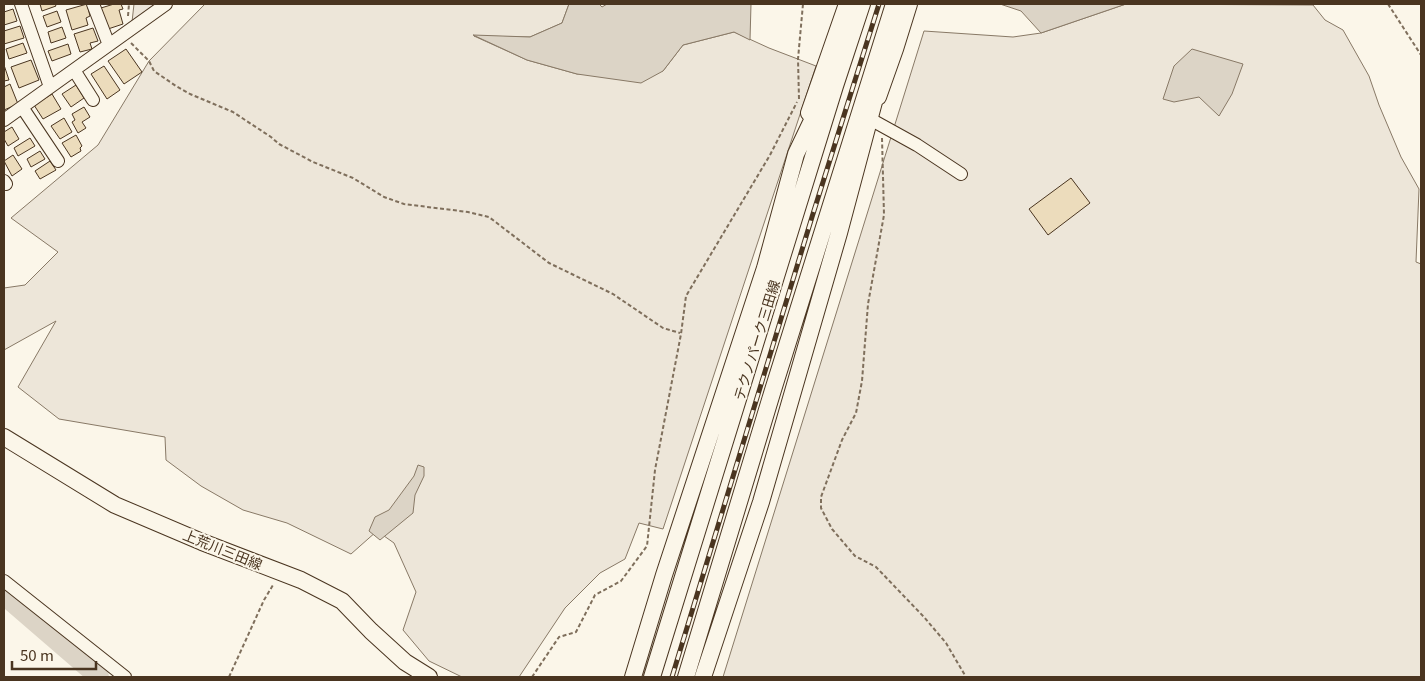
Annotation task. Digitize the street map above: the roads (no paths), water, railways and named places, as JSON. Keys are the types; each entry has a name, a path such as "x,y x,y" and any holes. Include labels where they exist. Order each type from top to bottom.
{"main road":[{"path":"633,677 664,574 765,268 796,154 806,100 847,4"},
{"name":"テクノパーク三田線","path":"652,677 862,4"},
{"path":"875,118 896,4"},
{"path":"686,677 773,390 896,4"},
{"path":"703,677 760,502 909,4"},
{"path":"796,154 818,108 835,86"},
{"name":"上荒川三田線","path":"4,437 116,505 202,542 280,572 342,601 405,662 429,677"}],"street":[{"path":"21,4 50,87"},
{"path":"93,4 109,45"},
{"path":"4,120 125,35 164,5"},
{"path":"74,70 93,100"},
{"path":"22,107 58,162"},
{"path":"875,118 961,174"},
{"path":"4,581 125,677"}],"waterway":[{"path":"4,595 99,677"}],"railway":[{"path":"672,677 879,4"}]}
